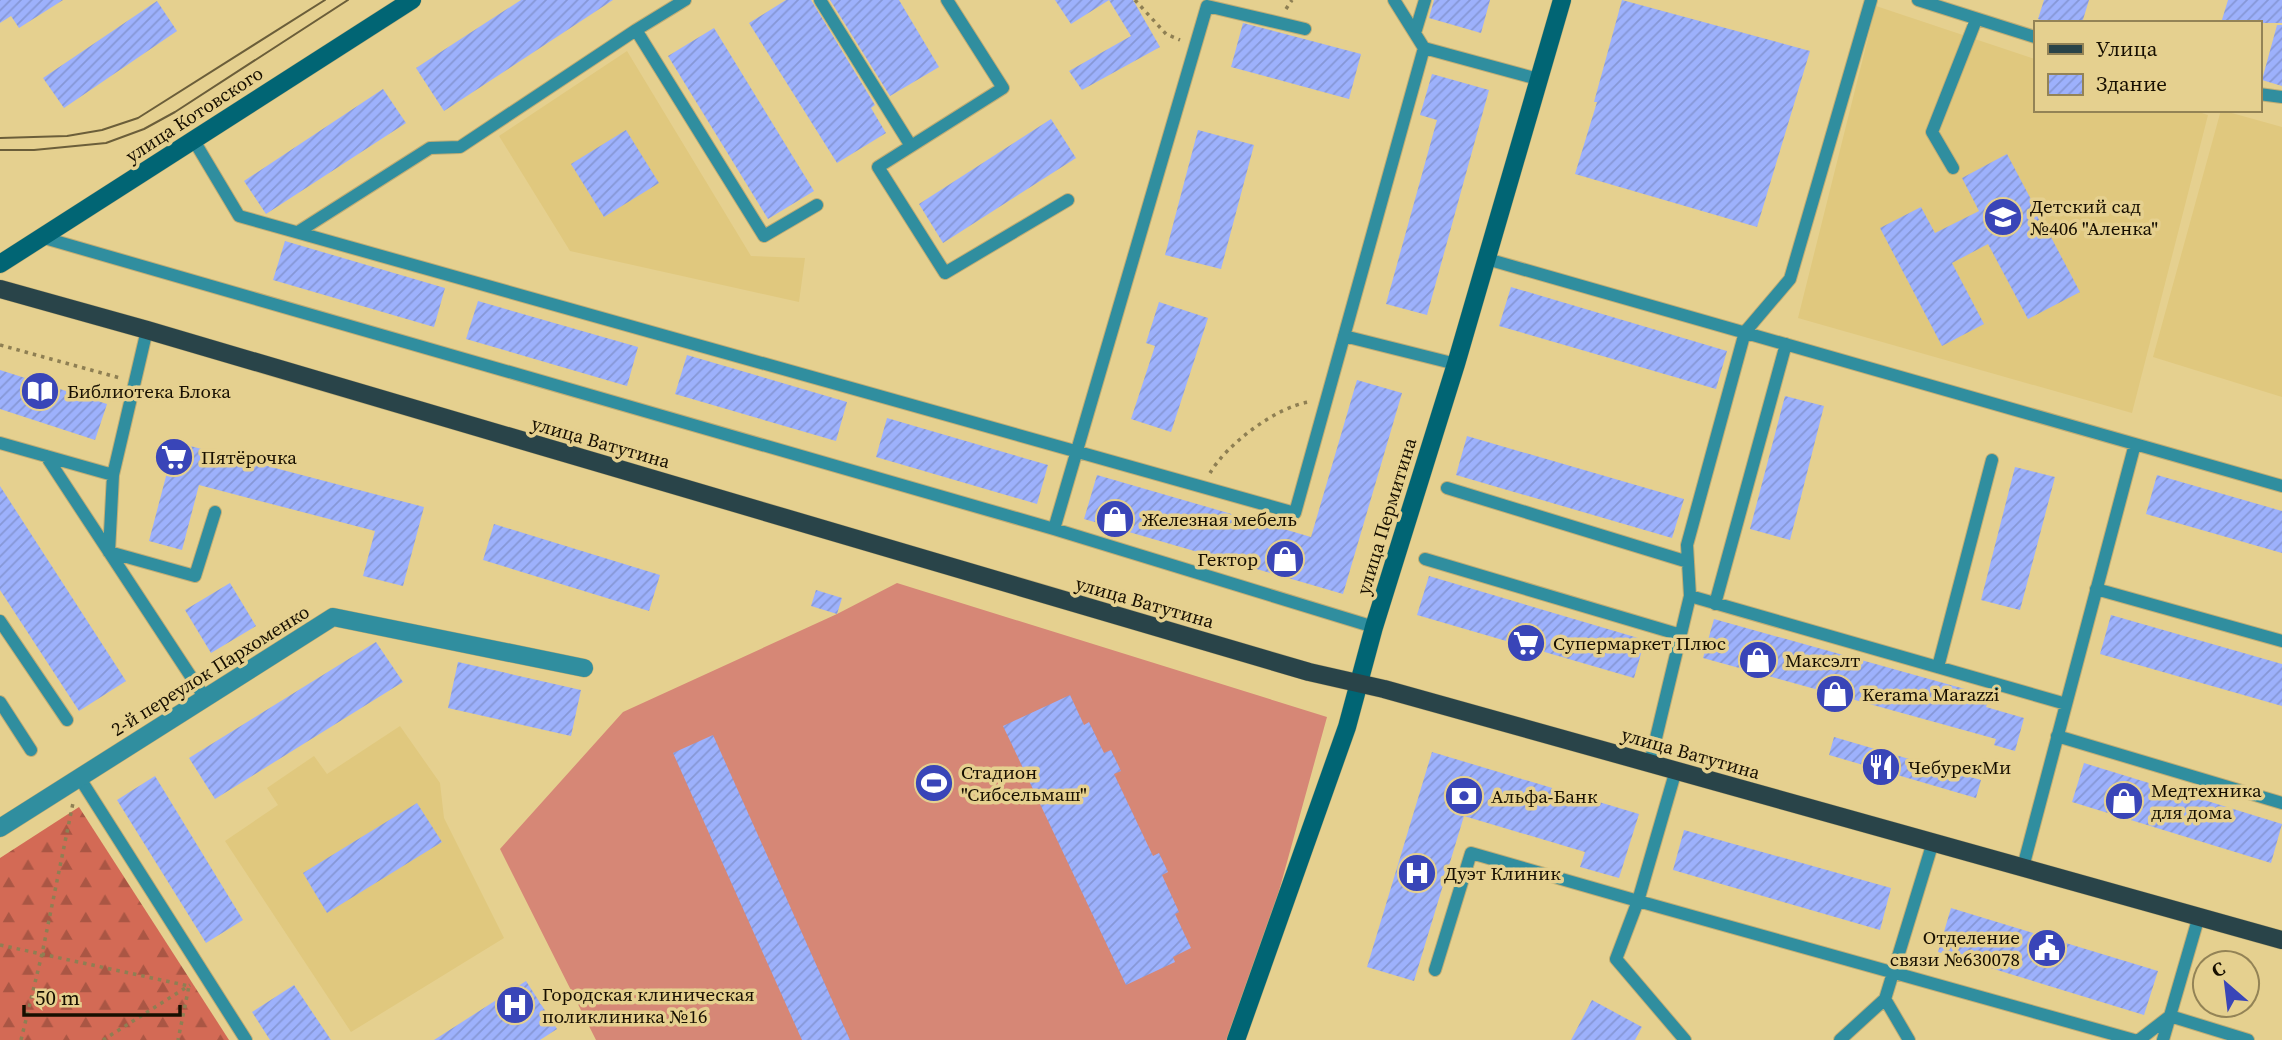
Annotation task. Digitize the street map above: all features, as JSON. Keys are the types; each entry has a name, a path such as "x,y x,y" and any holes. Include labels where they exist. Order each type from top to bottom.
{"main road":[{"name":"улица Ватутина","path":"0,289 1308,672 1359,683 1676,770 2282,940"}],"street":[{"name":"улица Котовского","path":"0,264 412,0"},
{"name":"улица Пермитина","path":"1236,1040 1347,727 1374,626 1456,364 1562,0"},
{"name":"2-й переулок Пархоменко","path":"0,828 333,617 583,668"}],"lane":[{"path":"298,232 430,148 460,147 685,0"},
{"path":"820,0 911,146"},
{"path":"947,0 1003,88 878,167 945,272 1068,200"},
{"path":"1394,0 1424,48 1538,79"},
{"path":"1415,33 1424,0"},
{"path":"1650,763 1690,596 1687,545 1745,332 1790,279 1871,0"},
{"path":"1918,0 2034,37"},
{"path":"1054,530 1208,6 1305,29"},
{"path":"1953,168 1932,132 1976,20"},
{"path":"636,30 764,236 817,205"},
{"path":"193,139 239,216 1295,513 1424,48"},
{"path":"2261,94 2282,97"},
{"path":"41,237 1054,530 1374,626"},
{"path":"1487,259 2282,486"},
{"path":"109,552 113,475 147,330"},
{"path":"1343,336 1456,364"},
{"path":"1715,604 1786,344"},
{"path":"0,443 113,475"},
{"path":"2023,867 2135,444"},
{"path":"46,456 205,698"},
{"path":"1938,667 1992,460"},
{"path":"1447,488 1688,562"},
{"path":"109,552 195,576 215,512"},
{"path":"1425,559 1681,635"},
{"path":"2096,589 2282,641"},
{"path":"1690,596 2066,704"},
{"path":"0,621 67,720"},
{"path":"0,702 31,750"},
{"path":"2057,736 2282,803"},
{"path":"1676,770 1638,901 1616,960 1685,1040"},
{"path":"79,777 246,1040"},
{"path":"1840,1040 1885,999 1933,842"},
{"path":"1435,970 1471,853 2136,1040 2170,1016"},
{"path":"2163,1040 2199,916"},
{"path":"1885,999 1909,1040"},
{"path":"2170,1016 2248,1040"}],"path":[{"path":"1135,0 1166,34 1196,47"},
{"path":"0,345 135,382"},
{"path":"1206,488 1208,478 1220,459 1267,419 1294,405 1325,402"},
{"path":"21,1040 79,777"},
{"path":"0,945 189,986"},
{"path":"103,1040 204,975"},
{"path":"178,1040 189,986"}],"shaded area":[{"name":"Детский сад №406 \"Аленка\"","path":"1876,6 2034,59 2034,112 2199,112 2208,115 2132,413 1798,318"},
{"path":"627,51 751,256 805,258 799,302 570,251 499,136"},
{"path":"2220,112 2282,127 2282,397 2153,357"},
{"name":"Стадион \"Сибсельмаш\"","path":"897,583 1327,717 1238,1040 596,1040 500,849 623,712 837,614"},
{"path":"400,726 440,783 444,818 504,938 351,1032 225,841 278,805 267,788 314,756 327,774"}],"green space":[{"path":"79,807 229,1040 0,1040 0,858"}],"building":[{"path":"0,0 63,0 19,28 11,16 0,23"},
{"path":"521,0 613,0 444,111 416,68"},
{"path":"786,0 811,0 875,105 871,108 886,133 837,163 749,23"},
{"path":"830,0 899,0 939,67 890,96"},
{"path":"1055,0 1109,0 1071,24"},
{"path":"1109,0 1133,0 1160,47 1082,90 1069,71 1131,36"},
{"path":"1434,0 1490,0 1481,33 1429,18"},
{"path":"1622,0 1810,51 1757,227 1575,174 1597,102 1594,102"},
{"path":"2044,0 2089,0 2083,21 2038,19"},
{"path":"2228,0 2282,0 2282,23 2222,21"},
{"path":"157,1 177,31 64,108 43,78"},
{"path":"1243,23 1361,54 1349,99 1231,67"},
{"path":"2277,25 2282,25 2282,86 2262,80"},
{"path":"714,28 814,191 768,219 668,56"},
{"path":"1432,74 1489,90 1427,315 1386,304 1437,120 1420,115"},
{"path":"383,89 406,123 266,214 244,181"},
{"path":"1051,119 1076,158 943,243 919,204"},
{"path":"626,130 659,183 604,217 571,164"},
{"path":"1198,130 1254,145 1221,269 1165,255"},
{"path":"2007,154 2080,292 2028,319 1988,244 1952,263 1984,324 1942,346 1880,228 1921,207 1935,233 1979,211 1962,178"},
{"path":"285,241 445,288 434,327 273,280"},
{"path":"1511,287 1727,351 1716,389 1499,326"},
{"path":"478,301 638,347 627,386 466,339"},
{"path":"1159,302 1208,318 1171,432 1131,419 1155,346 1146,343"},
{"path":"687,355 847,402 836,441 675,394"},
{"path":"0,370 107,404 95,440 0,409"},
{"path":"1357,380 1402,393 1343,594 1084,519 1097,475 1311,537"},
{"path":"1785,396 1824,406 1790,540 1750,529"},
{"path":"887,418 1048,465 1037,504 876,457"},
{"path":"1467,436 1684,499 1672,538 1456,475"},
{"path":"175,442 424,507 403,586 363,576 375,531 199,485 182,550 149,541"},
{"path":"2015,467 2055,477 2020,610 1981,600"},
{"path":"2157,475 2282,511 2282,553 2146,514"},
{"path":"0,486 126,681 79,711 0,590"},
{"path":"494,524 660,575 649,611 483,560"},
{"path":"1429,576 1645,640 1634,678 1417,615"},
{"path":"230,583 256,626 211,653 185,610"},
{"path":"816,590 842,598 837,614 811,606"},
{"path":"2111,615 2282,664 2282,706 2100,654"},
{"path":"1714,619 1990,696 1986,707 2024,718 2015,751 1994,745 1996,739 1703,658"},
{"path":"376,642 403,682 215,799 189,758"},
{"path":"458,662 581,690 571,736 448,708"},
{"path":"1070,695 1084,725 1089,722 1104,753 1111,750 1121,771 1114,774 1153,856 1159,853 1168,872 1162,875 1179,912 1175,914 1191,948 1173,957 1175,962 1126,985 1003,726"},
{"path":"713,735 850,1040 802,1040 673,753"},
{"path":"1834,737 1981,780 1976,798 1829,755"},
{"path":"1432,752 1639,814 1619,878 1580,867 1585,852 1464,816 1414,981 1367,967"},
{"path":"2084,763 2282,824 2271,863 2072,802"},
{"path":"155,776 243,920 206,943 117,800"},
{"path":"417,803 442,842 327,913 303,873"},
{"path":"1684,830 1891,888 1880,930 1673,870"},
{"path":"1951,908 2158,971 2144,1015 1938,952"},
{"name":"Городская клиническая поликлиника №16","path":"526,981 557,1029 540,1040 434,1040"},
{"path":"294,985 331,1040 270,1040 252,1012"},
{"path":"1592,1000 1642,1027 1635,1040 1571,1040"}],"tram line":[{"path":"0,138 67,136 102,130 138,118 325,0"},
{"path":"0,150 34,150 106,143 144,129 175,112 348,0"}],"place":[{"name":"Детский сад №406 \"Аленка\"","path":"2003,217"},
{"name":"Библиотека Блока","path":"40,391"},
{"name":"Пятёрочка","path":"174,457"},
{"name":"Железная мебель","path":"1115,519"},
{"name":"Гектор","path":"1285,559"},
{"name":"Супермаркет Плюс","path":"1526,643"},
{"name":"Максэлт","path":"1758,660"},
{"name":"Kerama Marazzi","path":"1835,694"},
{"name":"ЧебурекМи","path":"1881,767"},
{"name":"Стадион \"Сибсельмаш\"","path":"934,783"},
{"name":"Альфа-Банк","path":"1464,796"},
{"name":"Медтехника для дома","path":"2124,801"},
{"name":"Дуэт Клиник","path":"1417,873"},
{"name":"Отделение связи №630078","path":"2047,948"},
{"name":"Городская клиническая поликлиника №16","path":"515,1005"}]}
